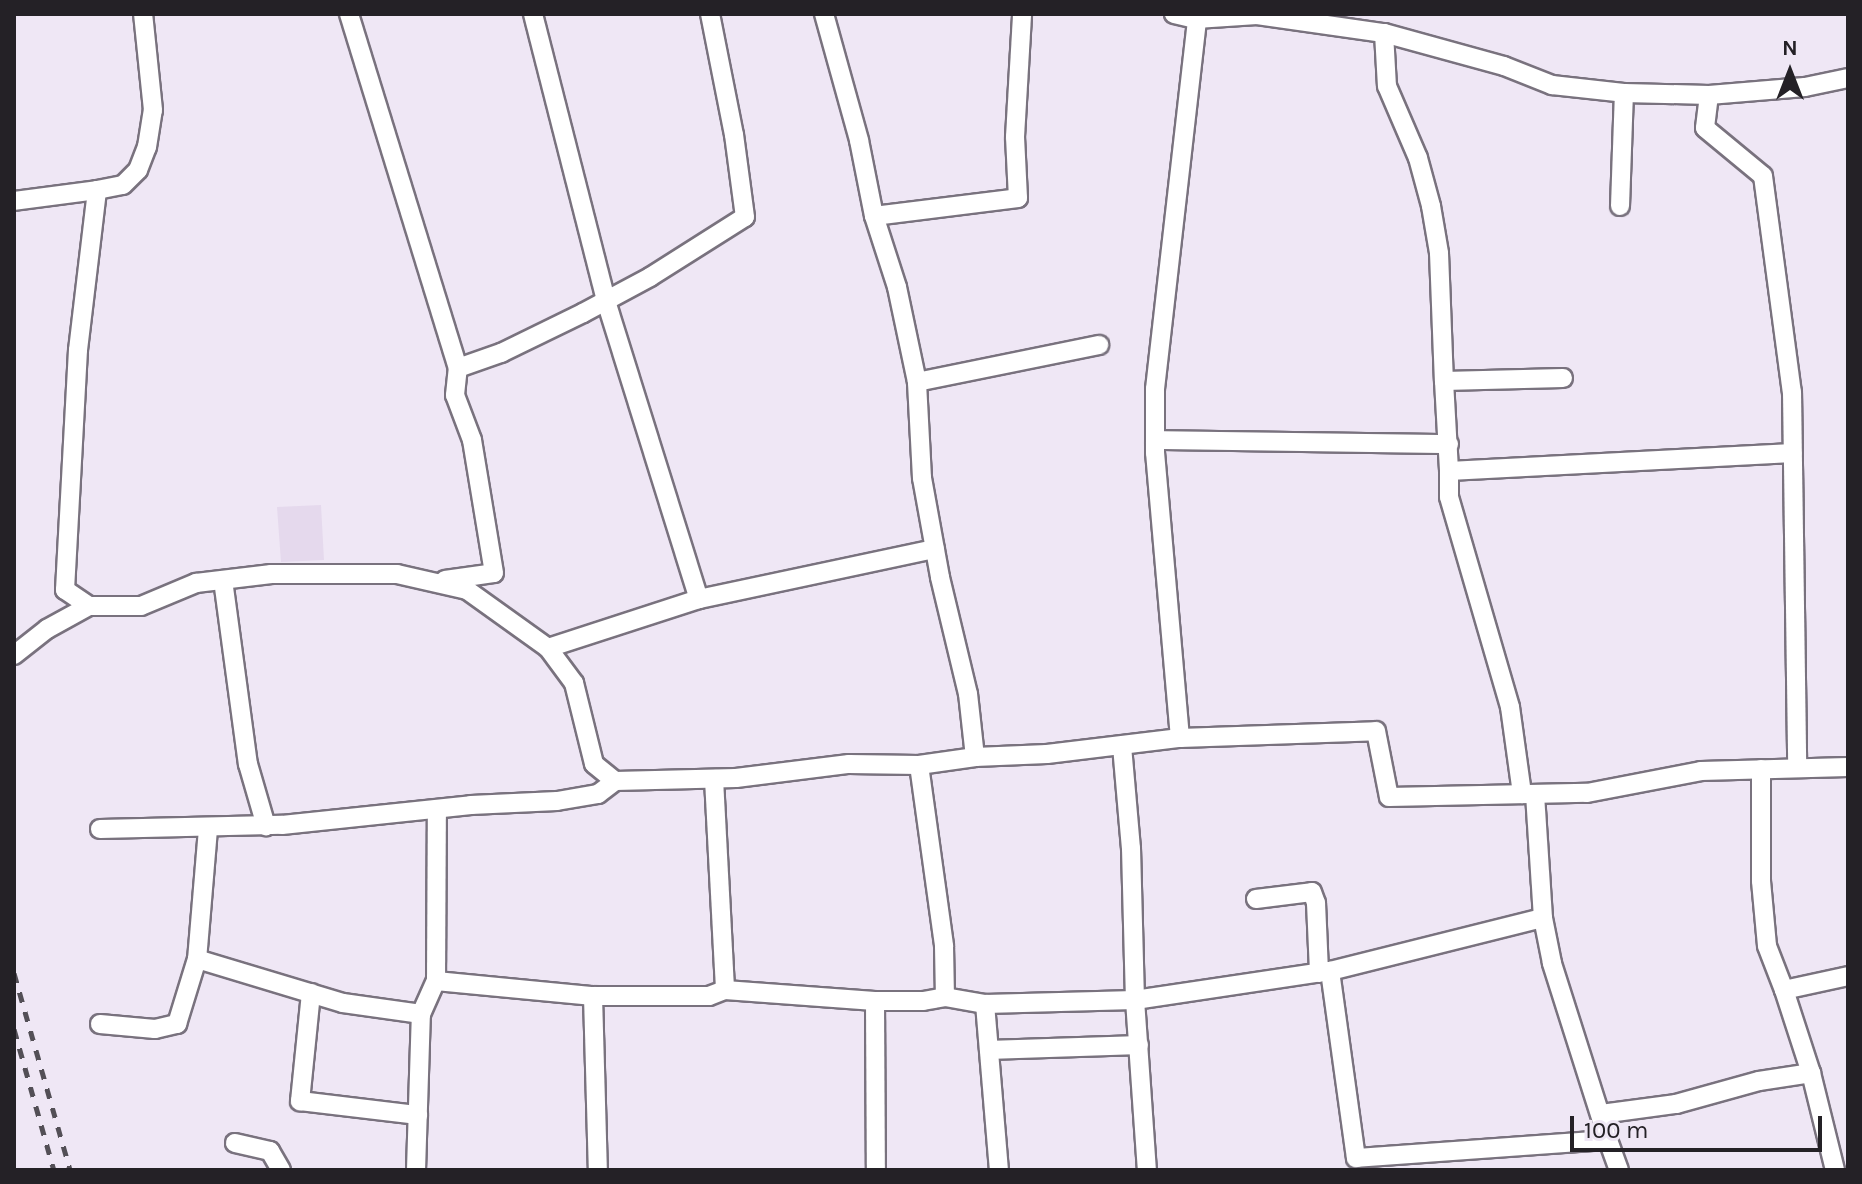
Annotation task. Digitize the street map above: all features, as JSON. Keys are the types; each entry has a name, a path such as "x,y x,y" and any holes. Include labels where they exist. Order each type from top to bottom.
{"street":[{"path":"14,201 123,185 138,170 147,147 153,110 143,14"},
{"path":"349,14 458,368 455,395 472,440 494,573 427,581"},
{"path":"533,14 606,301 699,599"},
{"path":"458,368 501,353 606,301 745,217 734,135 710,14"},
{"path":"824,14 859,140 874,216 897,287 917,382 922,478 968,694 975,757"},
{"path":"874,216 1018,198 1015,137 1022,14"},
{"path":"1174,14 1257,15 1384,33 1504,66 1552,85 1624,93 1709,95 1805,87 1848,78"},
{"path":"1180,738 1155,440 1155,389 1197,16"},
{"path":"1384,33 1387,86 1418,158 1439,253 1449,497 1510,707 1529,794 1543,918 1552,963 1619,1170"},
{"path":"1620,206 1624,93"},
{"path":"1709,95 1705,128 1763,176 1792,392 1797,768"},
{"path":"89,606 65,590 78,350 97,190"},
{"path":"917,382 1099,345"},
{"path":"1444,381 1563,378"},
{"path":"1155,440 1449,444"},
{"path":"1449,471 1793,453"},
{"path":"548,648 699,599 935,549"},
{"path":"14,655 47,629 89,606 141,606 196,583 271,574 397,574 467,590 548,648 574,683 594,764 615,781"},
{"path":"223,580 248,764 266,826"},
{"path":"100,829 266,826 557,801 598,794 615,781 714,779 849,764 919,765 1180,738 1376,731 1389,797 1587,793 1701,771 1848,767"},
{"path":"1122,746 1131,848 1135,1000 1147,1170"},
{"path":"919,765 944,946 945,997"},
{"path":"1761,769 1761,881 1767,946 1811,1073 1835,1170"},
{"path":"714,779 725,990"},
{"path":"416,1170 421,1014 436,981 437,809"},
{"path":"100,1024 155,1029 177,1024 197,959 208,829"},
{"path":"1256,899 1312,892 1356,1164 1608,1140"},
{"path":"436,981 593,996 709,996 725,990 875,1001 923,1001 945,997 985,1004 1135,1000 1324,972 1543,918"},
{"path":"197,959 343,1003 421,1014"},
{"path":"1784,990 1848,976"},
{"path":"311,993 300,1101 418,1115"},
{"path":"593,996 598,1170"},
{"path":"875,1001 876,1170"},
{"path":"985,1004 999,1170"},
{"path":"989,1050 1139,1045"},
{"path":"1601,1114 1676,1104 1759,1081 1811,1073"},
{"path":"235,1143 270,1151 281,1170"}],"shaded area":[{"path":"321,505 324,560 281,562 277,507"}],"railway":[{"path":"14,973 70,1170"},
{"path":"14,1029 54,1170"}]}
